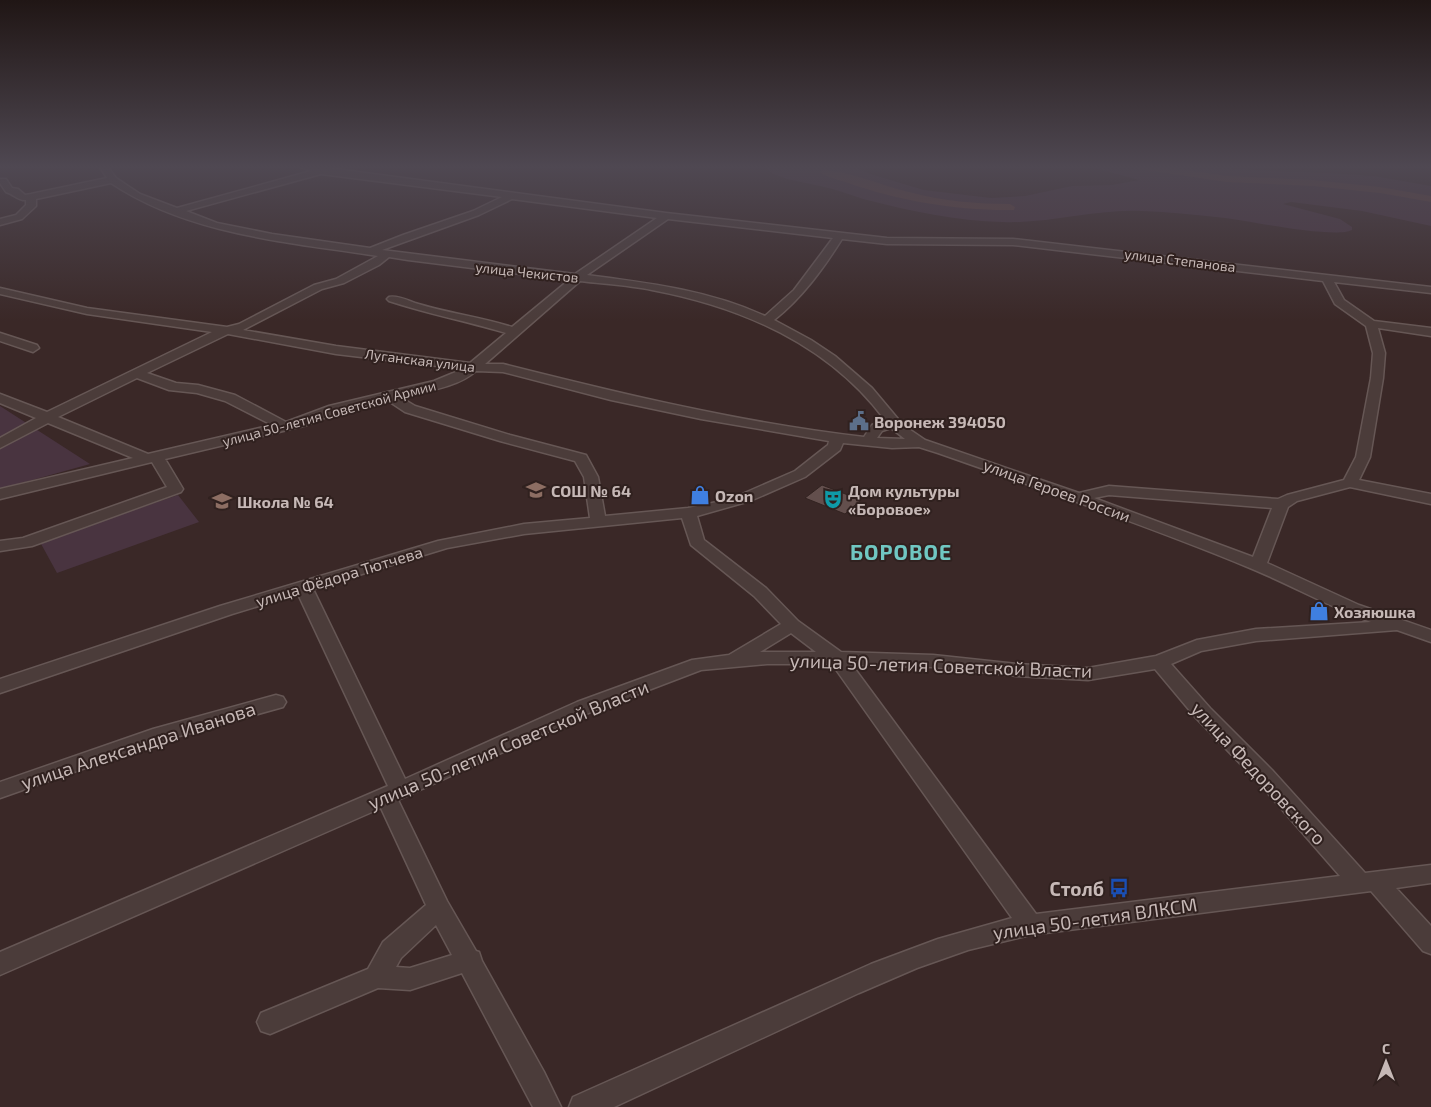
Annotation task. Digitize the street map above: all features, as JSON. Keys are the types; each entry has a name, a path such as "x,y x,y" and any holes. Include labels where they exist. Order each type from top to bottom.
{"street":[{"path":"0,222 12,218"},
{"name":"улица Чекистов","path":"194,218 214,225 272,237 462,264 680,291 718,302 766,320 803,338 822,352 880,405 900,430 920,443"},
{"path":"372,250 462,218"},
{"name":"улица 50-летия Советской Армии","path":"0,493 283,426 334,409 391,397 466,374 578,277 664,218"},
{"name":"улица Степанова","path":"681,218 887,241 1013,242 1431,290"},
{"path":"766,320 812,277 840,235"},
{"path":"0,444 46,418 217,334 230,331 318,287 340,281 388,253"},
{"path":"1326,277 1339,302 1371,324 1431,332"},
{"name":"Луганская улица","path":"0,290 50,304 87,311 230,331 336,350 473,367 503,368 611,396 701,415 837,438"},
{"path":"393,299 429,311 483,322 515,332"},
{"path":"1350,483 1363,457 1377,378 1379,353 1371,324"},
{"path":"0,337 33,348"},
{"path":"138,374 174,387 198,389 230,398 283,426"},
{"path":"391,397 410,409 505,438 582,458 591,476 598,522"},
{"path":"0,398 46,418 152,458 176,489 26,543 0,546"},
{"path":"868,442 873,431 893,422"},
{"path":"837,438 835,447 800,474 745,498 721,506 688,513 697,542 760,592 792,625 837,658 1030,924"},
{"name":"улица Героев России","path":"837,438 868,442 920,443 1078,498 1258,565 1353,608 1431,636"},
{"path":"1258,565 1279,510 1292,498 1350,483 1431,499"},
{"path":"1078,498 1109,490 1236,500 1279,510"},
{"name":"улица Фёдора Тютчева","path":"0,686 226,610 444,544 524,529 688,513"},
{"path":"303,587 393,793 439,908 470,960 535,1080 547,1107"},
{"path":"735,660 792,625"},
{"name":"улица 50-летия Советской Власти","path":"0,964 393,793 584,707 700,664 735,660 837,658 933,661 1016,670 1088,674 1159,662 1196,646 1256,635 1399,625"},
{"name":"улица Федоровского","path":"1159,662 1203,713 1368,882 1431,943"},
{"name":"улица Александра Иванова","path":"0,790 160,734 276,702"},
{"name":"улица 50-летия ВЛКСМ","path":"583,1107 924,953 988,933 1030,924 1431,874"},
{"path":"377,977 392,950 439,908"},
{"path":"270,1022 377,977 410,979 470,960"}],"shaded area":[{"path":"949,218 1065,218 1020,222"},
{"path":"1221,218 1335,218 1352,227 1352,230 1343,232 1311,231"},
{"path":"1393,218 1431,218 1431,226"},
{"path":"0,406 90,464 0,489"},
{"path":"178,495 199,522 57,573 40,542"}],"building":[{"name":"Дом культуры «Боровое»","path":"822,485 861,500 845,514 805,498"}],"place":[{"name":"Воронеж 394050","path":"859,421"},
{"name":"СОШ № 64","path":"536,490"},
{"name":"Ozon","path":"700,495"},
{"name":"Дом культуры «Боровое»","path":"833,499"},
{"name":"Школа № 64","path":"222,501"},
{"name":"Хозяюшка","path":"1319,611"},
{"name":"Столб","path":"1119,888"}],"district":[{"name":"БОРОВОЕ","path":"901,551"}]}
